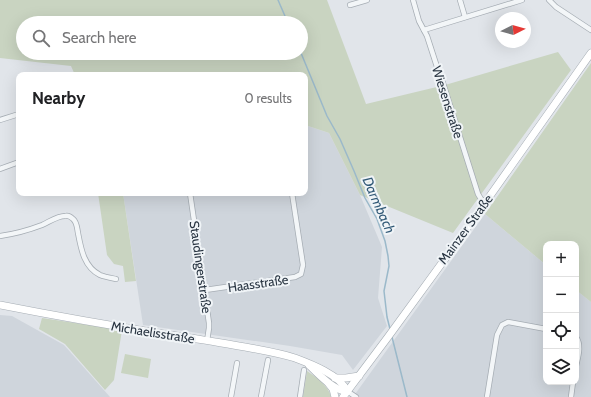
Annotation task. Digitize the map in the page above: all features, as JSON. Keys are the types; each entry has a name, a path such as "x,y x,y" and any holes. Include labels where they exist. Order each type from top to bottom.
{"street":[{"path":"350,5 367,0"},
{"name":"Wiesenstraße","path":"413,0 419,21 427,36 442,80 478,194 485,202"},
{"path":"460,0 465,17"},
{"path":"424,30 522,0"},
{"path":"549,0 556,7 591,30"},
{"name":"Mainzer Straße","path":"345,394 397,325 591,52"},
{"path":"0,120 16,115"},
{"path":"0,169 16,163"},
{"name":"Staudingerstraße","path":"190,196 209,324 207,341"},
{"name":"Haasstraße","path":"205,290 295,277 300,274 303,265 292,196"},
{"path":"0,236 32,228 60,217 69,216 75,220 77,225 82,252 87,263 100,275 116,278"},
{"name":"Michaelisstraße","path":"0,305 276,353 294,358 345,394"},
{"path":"487,397 497,335 502,325 508,322 543,328"},
{"path":"261,397 268,360"},
{"path":"231,397 237,363"},
{"path":"300,397 305,366"},
{"name":"Michaelisstraße","path":"305,366 317,367 335,378 344,385 345,394"},
{"path":"335,378 359,376"},
{"path":"328,382 333,389 335,397"},
{"path":"571,397 573,385"},
{"path":"345,394 356,397"}],"shaded area":[{"path":"308,126 329,133 360,195 382,247 378,298 387,326 353,370 342,355 143,325 123,196 308,196"},
{"path":"485,214 543,262 543,385 579,385 579,292 591,302 591,397 353,397"},
{"path":"0,315 12,316 64,345 110,397 0,397"}],"green space":[{"path":"0,0 327,0 366,104 445,85 558,52 571,70 453,233 360,195 329,133 308,126 308,72 74,72 71,66 18,60 308,60 308,16 16,16 16,60 0,58"},
{"path":"591,63 591,302 579,292 579,241 543,241 543,262 485,214"},
{"path":"98,196 123,196 136,281 125,282 123,266 114,264 107,255"},
{"path":"42,318 122,330 114,380 105,390 65,344 39,329"},
{"path":"125,354 151,359 148,378 121,373"},
{"path":"307,371 328,389 331,397 303,397"}],"waterway":[{"name":"Darmbach","path":"278,0 285,16"},
{"name":"Darmbach","path":"304,60 327,116 340,139 365,198 377,219 385,241 389,266 384,291 390,329"},
{"name":"Darmbach","path":"392,337 407,397"}]}
